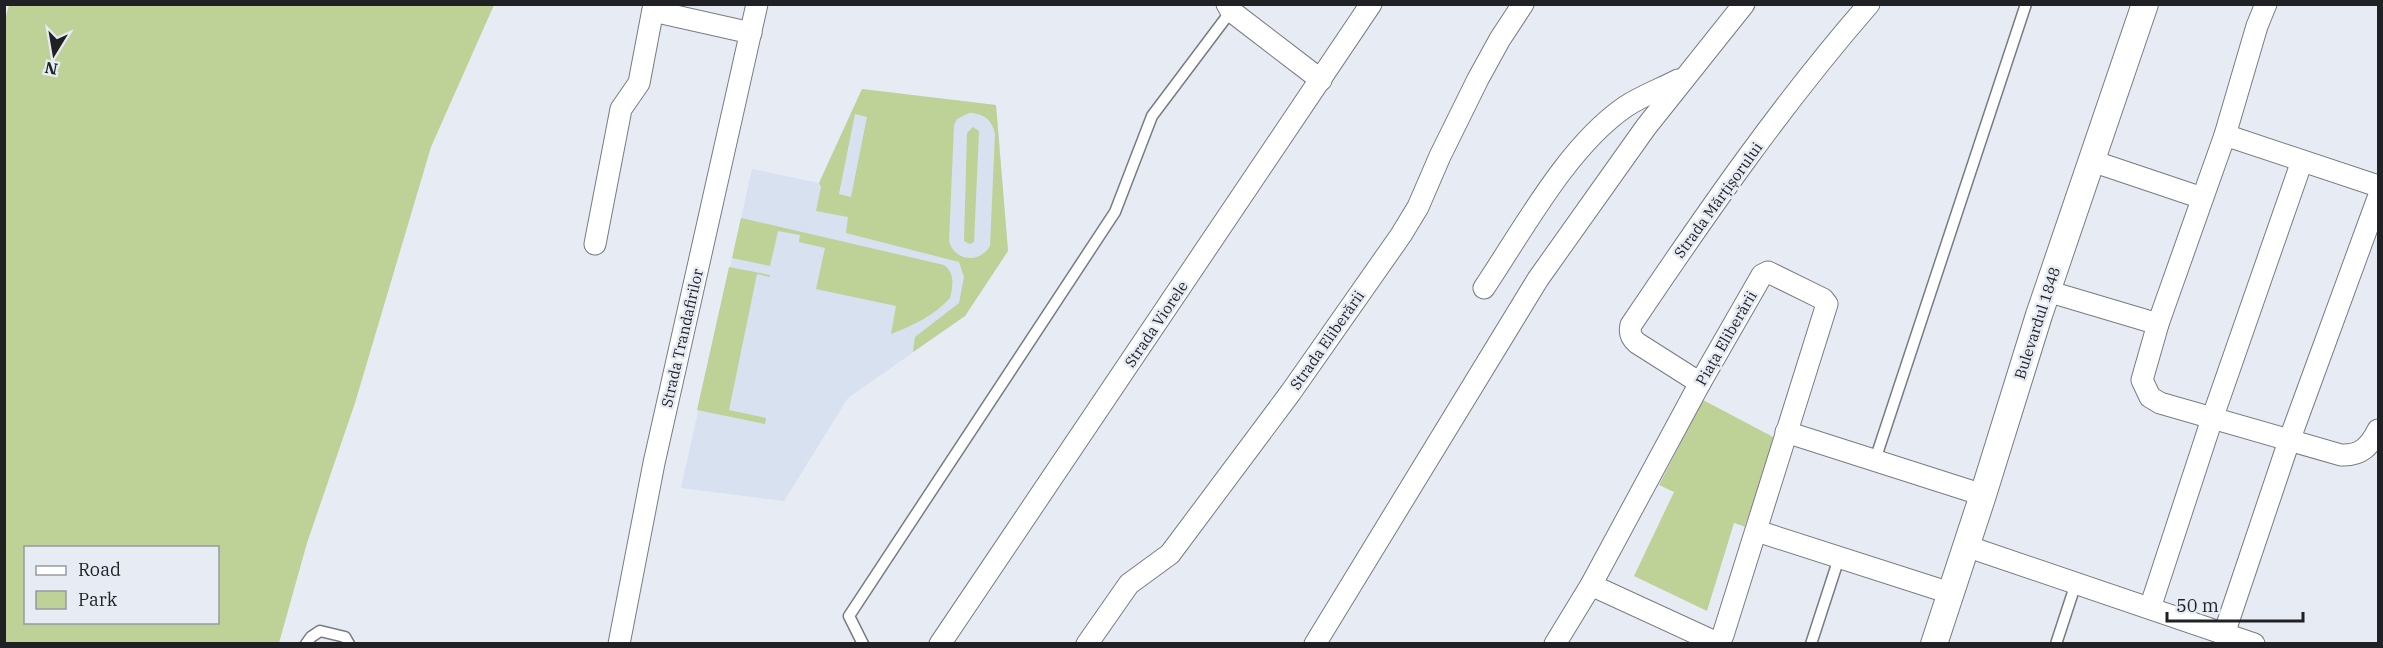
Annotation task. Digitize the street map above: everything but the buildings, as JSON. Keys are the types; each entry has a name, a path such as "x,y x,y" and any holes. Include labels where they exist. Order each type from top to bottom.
{"street":[{"name":"Strada Trandafirilor","path":"619,644 654,463 757,4"},
{"name":"Strada Viorele","path":"940,644 1371,4"},
{"name":"Strada Eliberării","path":"1087,644 1129,584 1170,554 1291,392 1394,245 1418,207 1440,156 1484,69 1523,4"},
{"path":"1315,644 1538,279 1615,169 1683,78 1744,4"},
{"name":"Strada Mărțișorului","path":"1700,382 1632,339 1631,326 1697,226 1795,93 1869,4"},
{"name":"Bulevardul 1848","path":"1934,644 2047,291 2145,4"},
{"path":"2266,4 2257,26 2225,135 2158,324 2142,381 2150,397 2160,403 2321,450 2351,455 2367,448 2379,430"},
{"path":"595,244 621,109 639,83 654,8 751,33"},
{"path":"1229,8 1321,80"},
{"path":"1484,288 1562,171 1592,137 1625,107 1683,78"},
{"path":"2225,135 2379,186"},
{"path":"2092,161 2202,198"},
{"path":"2150,608 2212,419 2302,161"},
{"path":"2224,634 2289,441 2379,198"},
{"name":"Piața Eliberării","path":"1555,644 1592,585 1700,382 1765,273 1827,301 1757,531 1720,641 1708,641 1592,585"},
{"path":"2047,291 2158,324"},
{"path":"1786,432 1983,495"},
{"path":"1757,531 1950,593"},
{"path":"1966,546 2253,644"}],"lane":[{"path":"1875,460 2026,4"},
{"path":"863,644 849,616 1114,212 1152,117 1229,8"},
{"path":"1811,644 1839,558"},
{"path":"2056,644 2076,583"},
{"path":"306,644 310,637 320,632 345,637 349,644"}],"shaded area":[{"path":"862,89 996,105 1008,251 965,316 848,398 784,501 681,488 752,169 819,183"}],"green space":[{"path":"9,5 494,5 431,147 355,403 307,543 279,643 5,643 4,23"},
{"path":"862,89 996,105 1008,251 965,316 913,352 915,337 959,303 964,277 959,262 846,233 848,217 816,211 821,187 819,183","holes":["969,113 979,114 986,118 992,124 995,134 990,246 986,252 974,258 956,253 949,241 954,125 957,119","855,114 867,117 851,197 839,194"]},
{"path":"973,127 979,131 974,242 970,244 964,241 967,133"},
{"path":"741,218 944,265 952,276 950,298 923,319 891,334 896,306 816,289 825,248 799,242 800,235 778,231 770,266 732,258"},
{"path":"729,267 770,275 770,277 757,274 729,410 766,418 765,424 697,410"},
{"path":"1703,400 1777,439 1745,525 1749,528 1734,523 1707,611 1634,576 1674,492 1659,485"}]}
